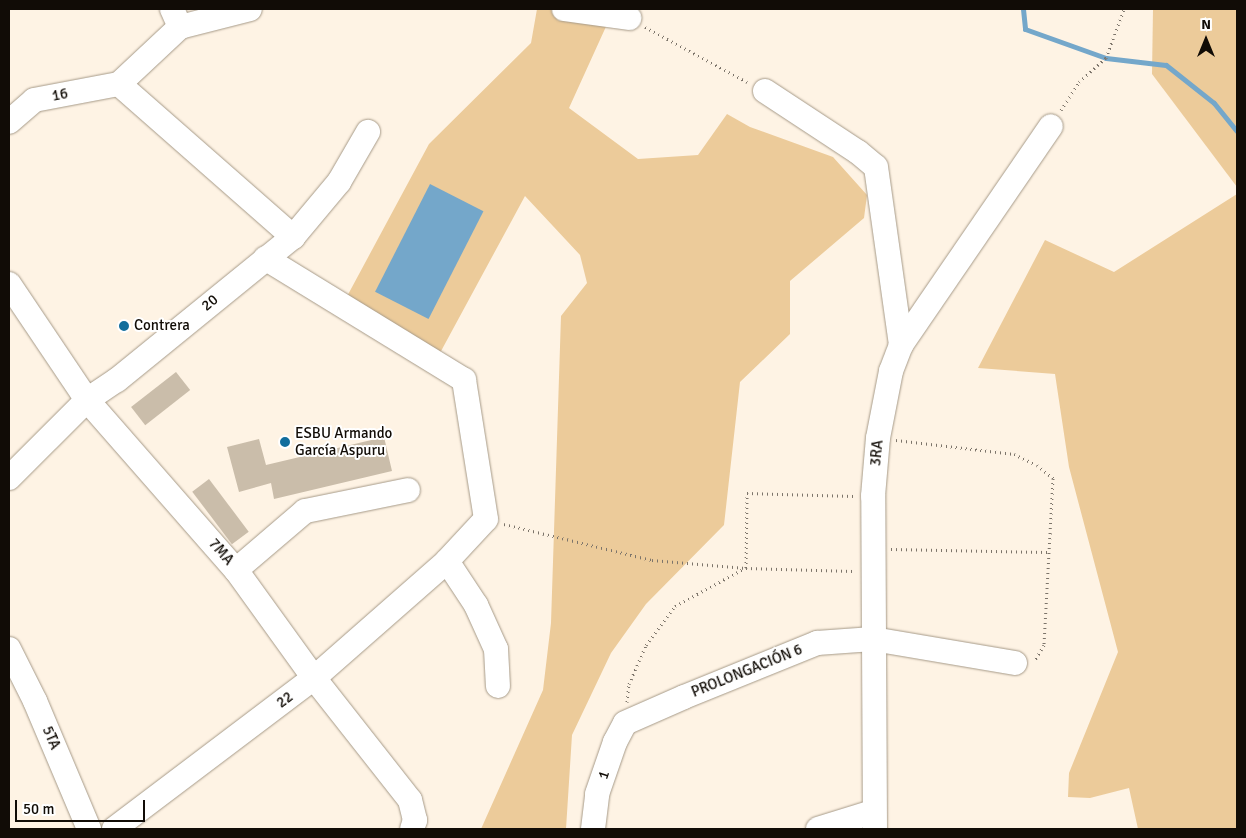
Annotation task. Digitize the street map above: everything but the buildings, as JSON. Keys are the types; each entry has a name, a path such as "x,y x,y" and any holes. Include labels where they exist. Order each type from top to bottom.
{"street":[{"path":"250,9 176,18 119,84 293,237"},
{"path":"564,9 629,18"},
{"name":"16","path":"9,122 34,100 119,84"},
{"path":"765,91 858,152 876,167 901,345"},
{"name":"3RA","path":"874,821 873,496 878,438 891,371 901,345 1052,126"},
{"name":"20","path":"9,478 88,400 117,380 293,237 339,182 368,132"},
{"path":"265,258 464,380 486,519"},
{"name":"7MA","path":"9,284 88,400 236,570 314,678 410,800 415,820 412,829"},
{"path":"236,570 305,511 408,490"},
{"name":"22","path":"114,829 314,678 447,560 486,519"},
{"path":"447,560 476,605 496,649 498,686"},
{"name":"PROLONGACIÓN 6","path":"626,723 684,696 817,643 873,640 1015,663"},
{"name":"5TA","path":"9,649 35,701 88,829"},
{"name":"1","path":"593,829 597,794 615,742 626,723"},
{"path":"818,829 874,821"}],"path":[{"path":"1052,126 1079,82 1106,58 1124,9"},
{"path":"629,18 765,91"},
{"path":"878,438 1014,454 1037,465 1053,478 1044,646 1034,662 1015,663"},
{"path":"746,568 747,493 873,496"},
{"path":"486,519 652,560 746,568 1048,552"},
{"path":"626,723 629,684 646,645 675,606 746,568"}],"shaded area":[{"path":"537,9 614,9 569,108 638,159 698,155 727,114 750,127 833,157 867,195 864,218 790,281 790,334 740,382 724,525 646,604 611,653 572,735 566,829 481,829 543,690 551,623 561,316 587,283 580,255 525,196 440,353 344,302 429,144 531,43"},
{"path":"1153,9 1237,9 1237,187 1152,74"},
{"path":"1237,194 1237,829 1138,829 1129,788 1090,798 1068,797 1069,773 1118,652 1069,467 1055,374 978,368 1045,240 1114,272"}],"water":[{"path":"430,184 483,211 429,319 375,292"}],"waterway":[{"path":"1023,9 1025,29 1106,58 1166,65 1214,103 1237,131"}],"place":[{"name":"Contrera","path":"124,326"},
{"name":"ESBU Armando García Aspuru","path":"285,442"}]}
